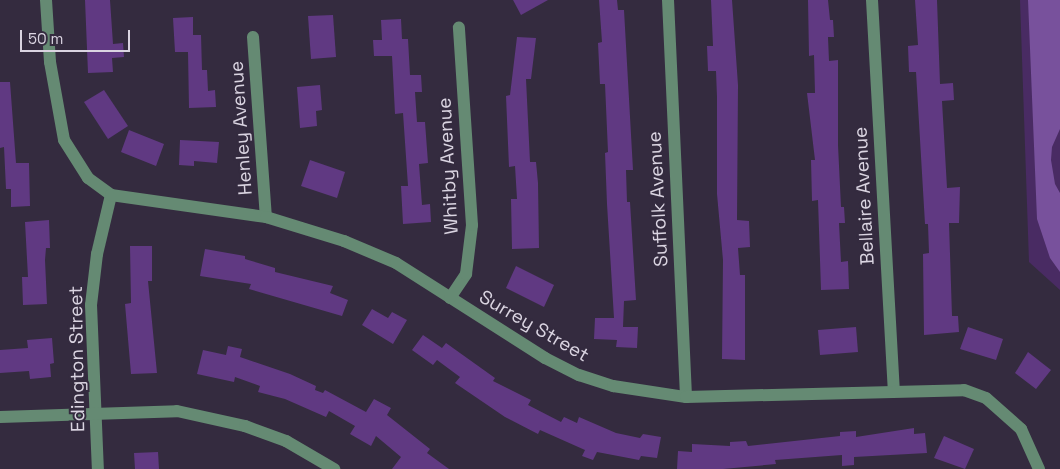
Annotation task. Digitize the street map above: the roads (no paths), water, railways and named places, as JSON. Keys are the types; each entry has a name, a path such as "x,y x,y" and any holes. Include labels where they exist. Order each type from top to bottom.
{"street":[{"path":"46,0 50,62 64,140 88,178 111,195"},
{"name":"Suffolk Avenue","path":"668,0 686,397"},
{"name":"Bellaire Avenue","path":"872,0 894,390"},
{"name":"Whitby Avenue","path":"450,298 466,274 472,225 459,27"},
{"name":"Henley Avenue","path":"253,37 266,217"},
{"name":"Surrey Street","path":"111,195 266,217 314,230 378,255 579,375 613,386 686,397 894,390 964,390 986,398 1021,430 1039,469"},
{"name":"Edington Street","path":"98,469 91,305 97,254 111,195"},
{"path":"0,417 177,411 209,416 286,442 334,469"}]}
